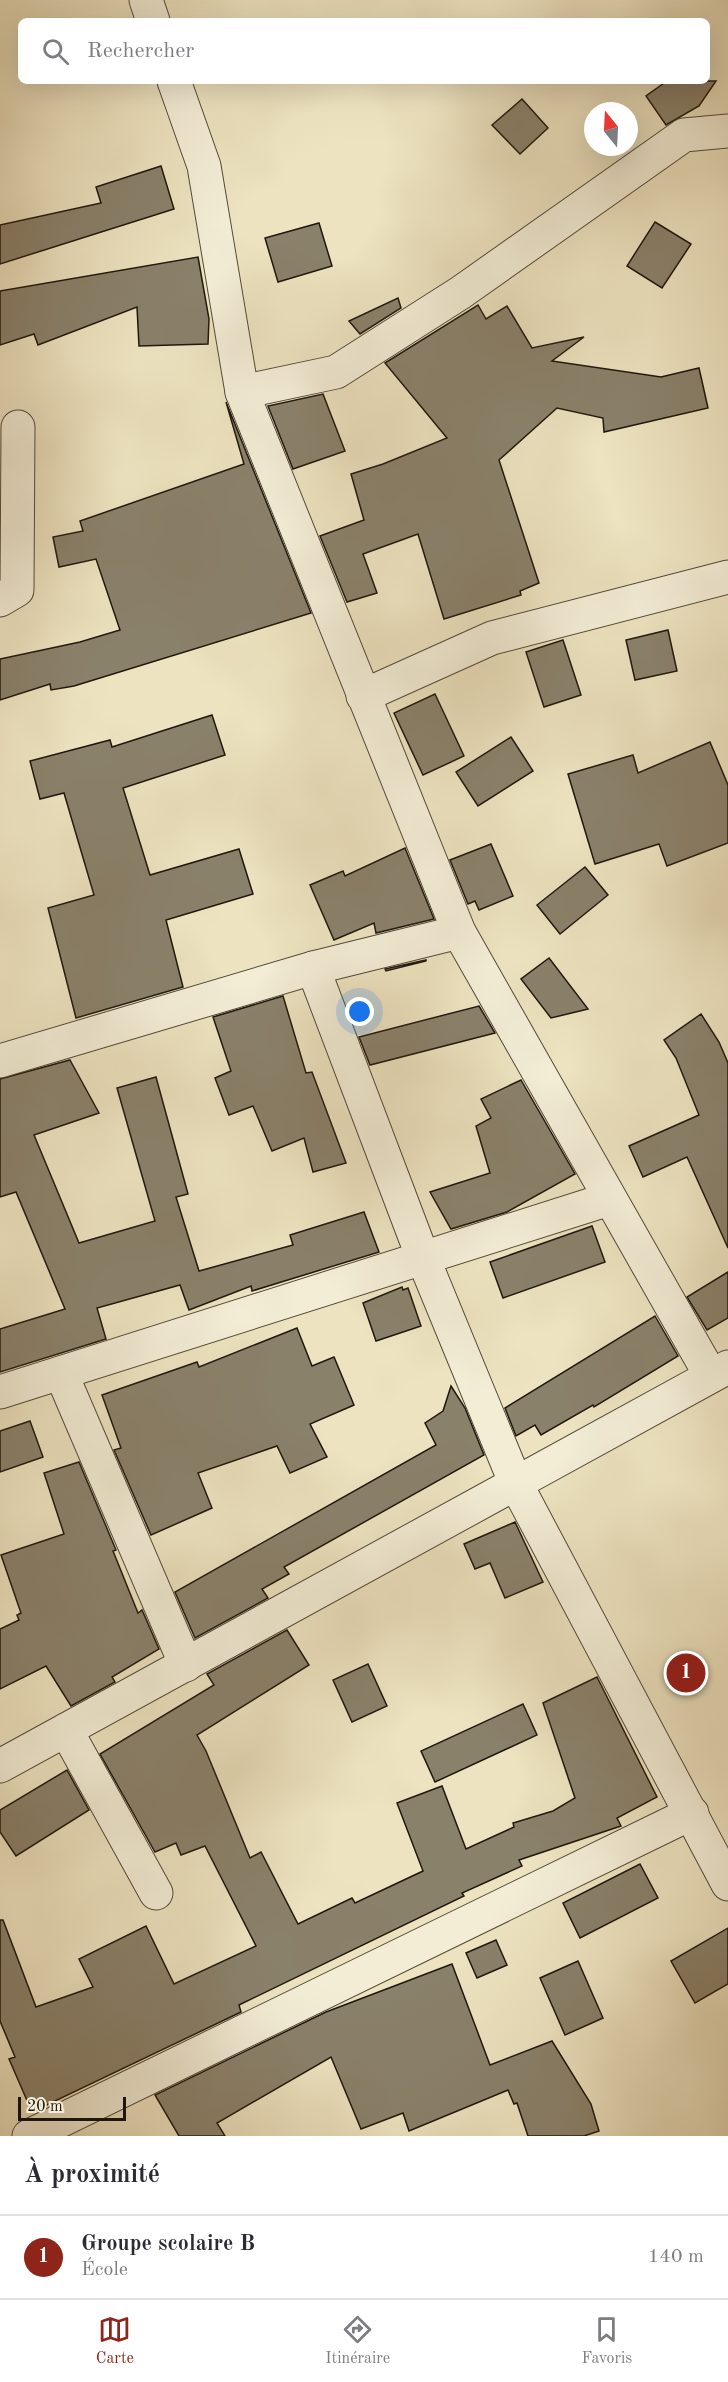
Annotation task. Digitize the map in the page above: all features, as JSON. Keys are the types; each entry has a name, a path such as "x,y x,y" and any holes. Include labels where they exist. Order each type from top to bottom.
{"street":[{"path":"146,0 152,18"},
{"path":"0,1766 720,1371 609,1199 459,932 242,392 204,166 175,84"},
{"path":"242,392 336,372 460,293 684,135 728,131"},
{"path":"0,600 17,590 18,427"},
{"path":"363,696 492,638 728,577"},
{"path":"0,1061 313,968 459,932"},
{"path":"313,968 423,1258 516,1484 728,1884"},
{"path":"0,1392 609,1199"},
{"path":"61,1373 186,1665"},
{"path":"66,1731 156,1893"},
{"path":"29,2136 692,1813"}],"building":[{"path":"710,81 716,81 699,106 666,125 646,96 663,84 710,84"},
{"path":"522,99 548,128 520,154 492,125"},
{"path":"161,166 174,209 0,264 0,225 101,203 96,187"},
{"path":"655,222 691,244 662,288 627,266"},
{"path":"319,223 332,266 278,282 265,238"},
{"path":"198,257 209,319 208,344 139,346 137,307 38,345 34,334 0,345 0,291"},
{"path":"398,298 401,308 360,334 349,321"},
{"path":"478,305 486,319 507,306 532,348 584,337 552,361 661,377 699,368 708,408 604,432 603,418 557,408 499,460 539,583 520,591 521,595 444,619 418,534 363,554 377,593 347,602 320,536 364,520 351,474 383,464 447,438 385,363"},
{"path":"323,394 345,451 293,469 268,406"},
{"path":"226,402 311,613 74,686 51,690 50,684 0,700 0,659 80,642 120,630 96,559 59,567 53,537 83,531 80,521 244,464"},
{"path":"668,630 677,671 635,680 626,640"},
{"path":"563,640 581,695 544,707 526,652"},
{"path":"435,694 464,756 423,775 394,713"},
{"path":"212,715 225,755 123,788 150,875 239,849 253,894 166,920 183,987 76,1018 48,908 94,895 64,793 40,799 30,761 110,740 112,747"},
{"path":"511,737 533,771 478,806 456,772"},
{"path":"710,742 728,785 728,843 667,866 659,844 595,864 568,774 633,755 638,773"},
{"path":"491,844 513,896 479,910 475,901 468,904 450,860"},
{"path":"405,848 434,919 376,933 374,923 334,940 310,885 343,871 345,876"},
{"path":"585,867 608,895 560,934 537,905"},
{"path":"549,958 588,1009 551,1018 521,979"},
{"path":"426,960 386,971 385,969"},
{"path":"283,996 306,1073 312,1072 346,1163 313,1172 304,1138 272,1151 253,1106 229,1115 215,1078 231,1071 213,1017"},
{"path":"479,1006 495,1033 370,1065 359,1037"},
{"path":"701,1014 719,1042 728,1063 728,1248 687,1157 643,1177 629,1146 699,1115 676,1058 664,1040"},
{"path":"70,1060 99,1113 34,1135 79,1243 155,1221 117,1088 156,1077 188,1194 176,1197 199,1271 293,1245 290,1235 364,1212 379,1252 252,1291 251,1286 189,1310 180,1285 97,1308 106,1339 0,1372 0,1329 65,1309 16,1192 0,1197 0,1079"},
{"path":"521,1080 575,1174 507,1212 451,1229 430,1192 490,1173 476,1126 491,1118 481,1099"},
{"path":"592,1226 605,1262 503,1298 490,1262"},
{"path":"728,1272 728,1318 707,1330 687,1297"},
{"path":"402,1287 403,1290 408,1288 421,1326 376,1341 363,1303"},
{"path":"655,1316 678,1356 594,1407 593,1405 541,1435 535,1425 516,1436 505,1408"},
{"path":"297,1328 312,1366 334,1357 354,1405 310,1424 327,1457 290,1473 277,1446 198,1473 212,1508 151,1535 114,1450 121,1448 102,1395 197,1362 199,1367"},
{"path":"451,1386 465,1408 484,1455 284,1567 289,1574 262,1589 268,1598 195,1638 175,1592 436,1445 425,1423 443,1411"},
{"path":"30,1421 43,1457 0,1472 0,1431"},
{"path":"79,1462 116,1550 113,1551 138,1613 142,1610 159,1649 112,1677 115,1682 71,1706 46,1666 0,1689 0,1629 19,1620 17,1615 21,1613 1,1555 64,1534 44,1473"},
{"path":"515,1522 543,1582 505,1598 490,1563 475,1569 464,1544"},
{"path":"287,1630 309,1665 197,1735 206,1751 250,1858 261,1852 298,1924 352,1898 355,1903 423,1871 397,1803 442,1786 466,1849 514,1827 513,1823 553,1811 575,1798 543,1703 597,1677 657,1797 617,1818 621,1826 519,1860 522,1866 462,1893 464,1896 239,2005 241,2012 32,2112 9,2059 15,2057 0,2021 0,1920 3,1920 36,2007 93,1987 79,1959 146,1926 174,1984 256,1946 205,1846 181,1855 176,1843 155,1852 100,1754 214,1685 207,1674"},
{"path":"368,1664 387,1706 352,1722 333,1680"},
{"path":"523,1704 537,1735 435,1782 421,1751"},
{"path":"67,1770 89,1810 16,1856 0,1832 0,1810"},
{"path":"640,1864 658,1898 580,1938 563,1903"},
{"path":"728,1928 728,1984 695,2003 671,1961"},
{"path":"496,1940 507,1965 477,1978 466,1953"},
{"path":"578,1961 603,2018 565,2035 540,1978"},
{"path":"452,1964 490,2065 552,2041 591,2104 599,2131 584,2136 528,2136 517,2103 514,2104 508,2090 409,2131 403,2113 361,2129 331,2057 217,2123 225,2136 179,2136 155,2095 326,2012"}],"place":[{"name":"Groupe scolaire B","path":"686,1673"}]}
